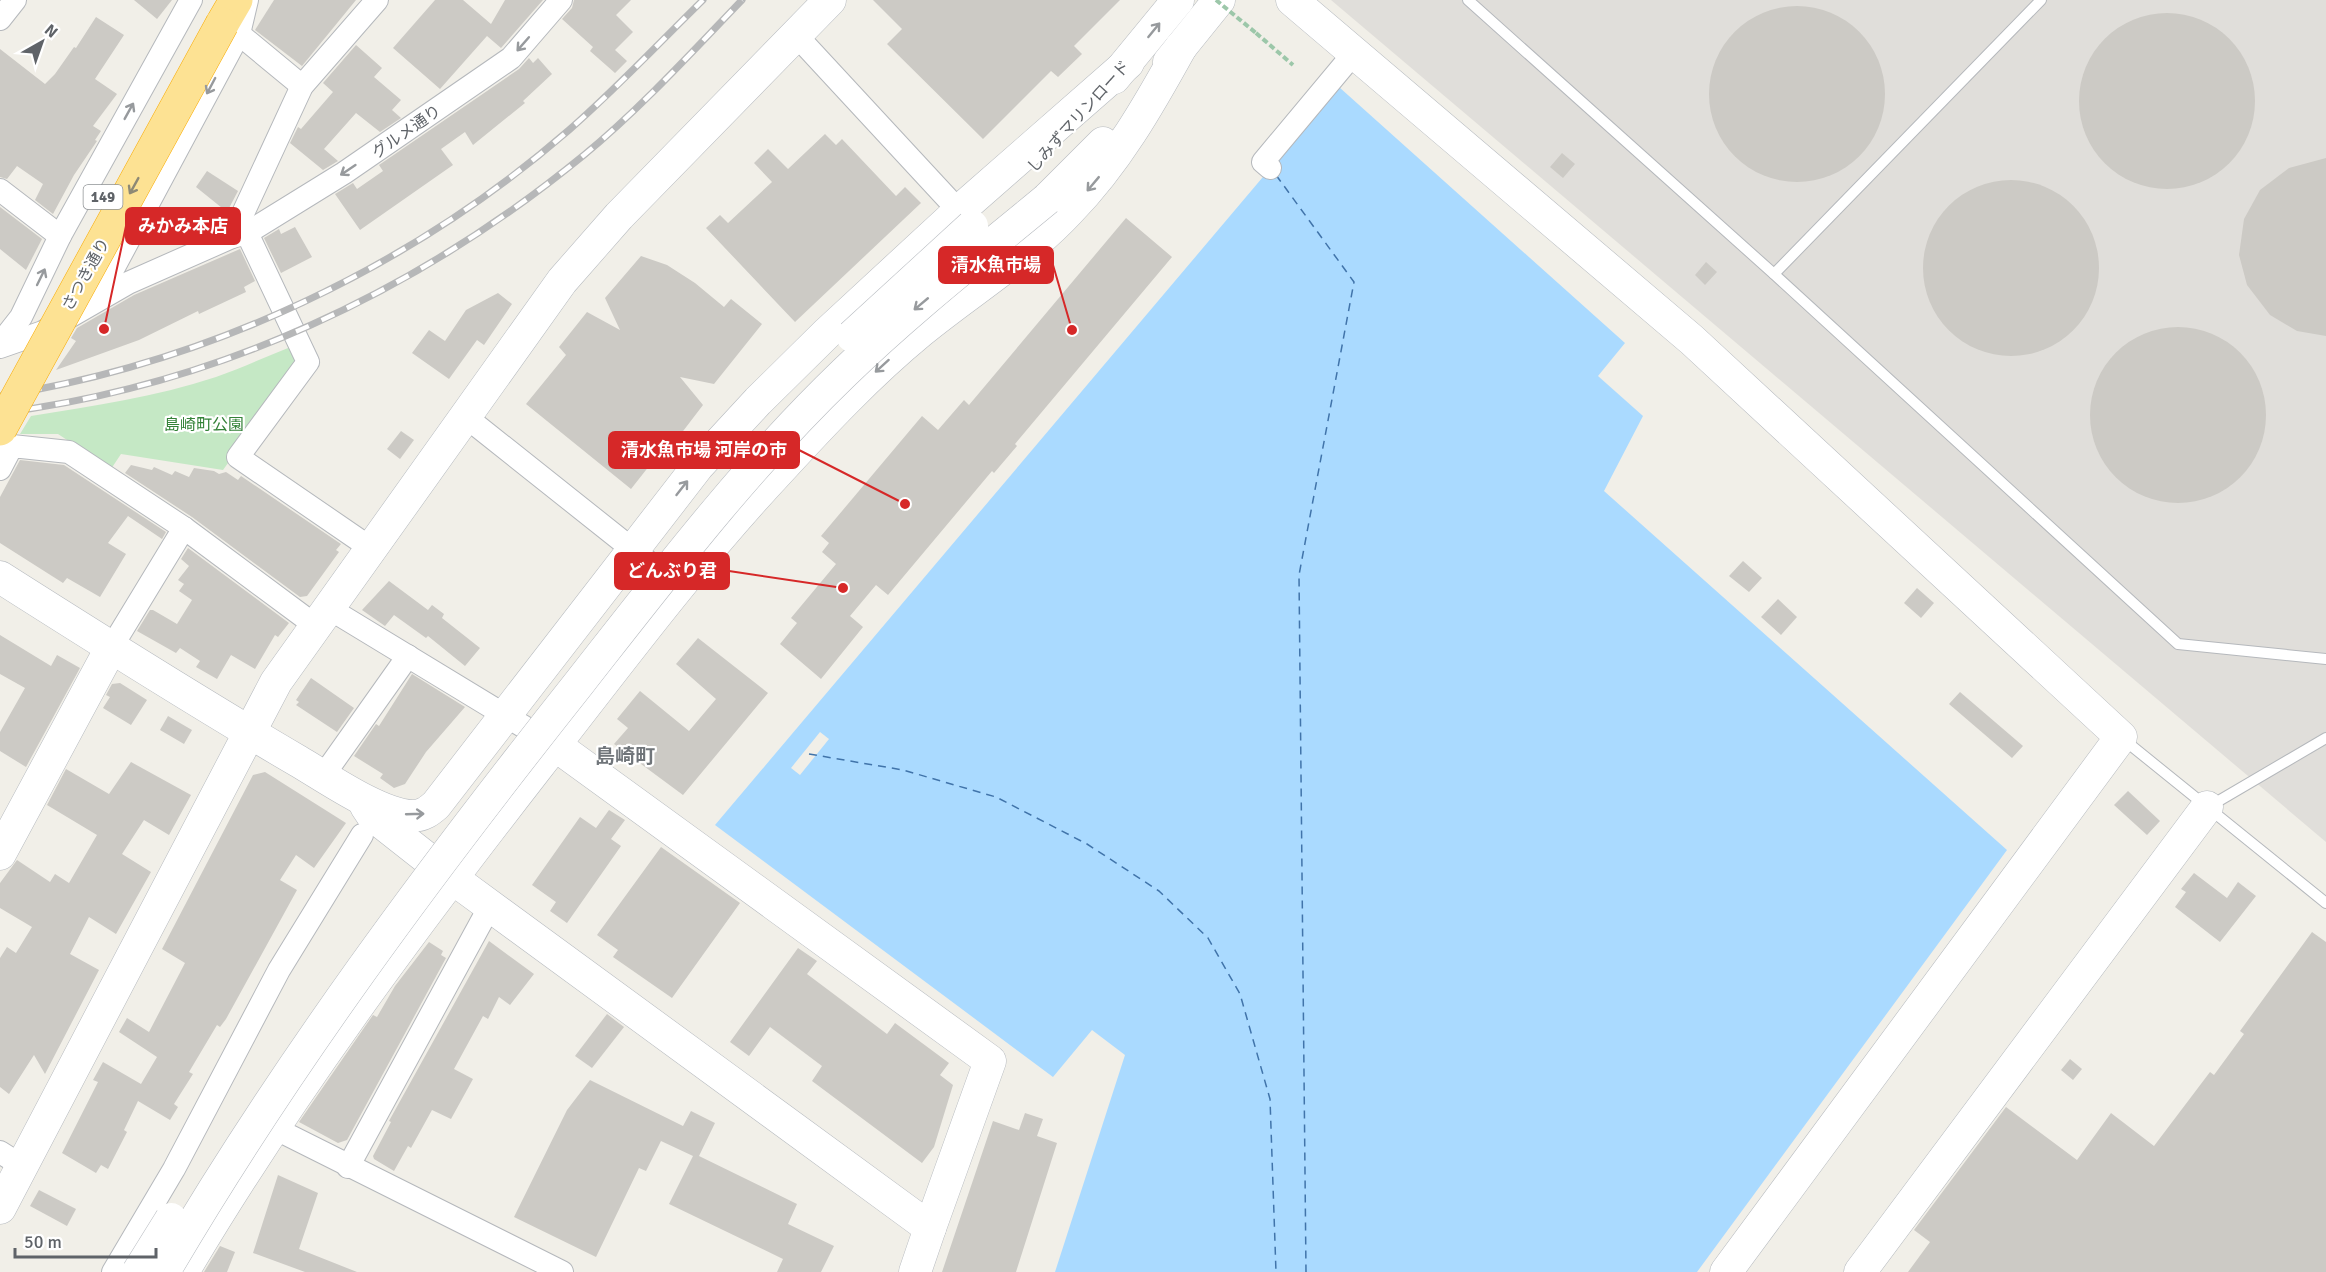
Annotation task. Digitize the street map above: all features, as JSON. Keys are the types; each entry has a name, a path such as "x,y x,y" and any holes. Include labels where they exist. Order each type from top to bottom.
{"highway":[{"name":"さつき通り","path":"0,387 218,11"},
{"name":"さつき通り","path":"0,429 218,11"}],"street":[{"path":"0,19 15,0"},
{"path":"0,346 21,317 60,236 218,11 247,0"},
{"path":"372,549 238,457 308,362 239,235 302,86 377,0"},
{"name":"グルメ通り","path":"0,346 43,332 128,283 239,235 344,174 511,58 561,0"},
{"path":"0,1208 11,1159 276,682 562,281 620,216 830,0"},
{"name":"しみずマリンロード","path":"965,219 1064,137 1128,63 1178,0"},
{"name":"しみずマリンロード","path":"164,1272 324,1020 414,896 686,548 765,455 842,374 890,329 1047,199 1107,140 1218,0"},
{"path":"1292,0 1692,340 2121,737 1726,1272"},
{"path":"218,11 302,86"},
{"path":"97,299 218,11"},
{"path":"796,35 965,219"},
{"path":"183,1272 252,1159 354,1009 484,836 679,586 737,517 842,403 919,332 1037,242 1071,210 1140,120 1181,47"},
{"path":"1270,168 1263,162 1354,53"},
{"path":"0,190 60,236"},
{"path":"0,577 248,732 360,797 392,811 411,816 423,815 436,805 698,466 828,332 965,219"},
{"path":"138,1272 248,1096 339,963 423,849 668,536 751,439 965,219"},
{"path":"466,417 679,586"},
{"path":"0,469 12,446 69,452 323,618 408,656 555,745 990,1061 915,1272"},
{"path":"0,855 111,648 184,528"},
{"path":"323,776 408,656"},
{"path":"360,797 372,816 452,878 930,1228"},
{"path":"1860,1272 2207,807"},
{"path":"113,1272 174,1169 279,970 362,835"},
{"path":"348,1167 490,906 481,874 484,836"},
{"path":"282,1132 562,1272"}],"lane":[{"path":"1468,0 1774,274 2178,644 2326,659"},
{"path":"1774,274 2042,0"},
{"path":"2121,737 2326,903"},
{"path":"2207,807 2326,738"}],"path":[{"path":"1218,0 1293,64"}],"shaded area":[{"path":"1331,0 2326,0 2326,842"}],"green space":[{"name":"島崎町公園","path":"293,346 302,360 223,470 121,454 111,469 58,434 20,434 31,416 124,400 193,384"}],"water":[{"path":"1339,87 1625,343 1598,376 1643,416 1604,491 2007,850 1697,1272 1055,1272 1125,1055 1092,1030 1053,1077 715,825"}],"pier":[{"path":"820,732 829,739 800,775 791,768"}],"building":[{"path":"134,0 172,0 157,19"},
{"path":"274,0 356,0 302,66 255,30"},
{"path":"435,0 463,0 491,24 505,0 543,0 501,48 487,36 440,89 393,48"},
{"path":"574,0 631,0 616,15 633,32 615,50 627,61 615,73 590,51 593,47 562,19 572,8"},
{"path":"873,0 1120,0 1074,46 1082,54 1058,77 1051,71 983,139 887,44 902,29"},
{"path":"1797,6 1831,13 1846,21 1859,32 1870,45 1878,60 1885,94 1878,128 1870,143 1859,156 1846,167 1831,175 1797,182 1763,175 1748,167 1735,156 1724,143 1716,128 1709,94 1716,60 1724,45 1735,32 1748,21 1763,13"},
{"path":"2167,13 2201,20 2216,28 2229,39 2240,52 2248,67 2255,101 2248,135 2240,150 2229,163 2216,174 2201,182 2167,189 2133,182 2118,174 2105,163 2094,150 2086,135 2079,101 2086,67 2094,52 2105,39 2118,28 2133,20"},
{"path":"96,17 124,35 95,79 117,94 93,126 101,131 95,140 97,141 74,175 53,214 35,200 43,184 17,166 7,179 0,177 0,49 45,84 74,47 76,48"},
{"path":"356,45 382,68 374,77 401,100 392,110 401,118 380,132 356,113 324,149 338,161 323,170 290,143 298,127 301,129 333,92 323,83"},
{"path":"529,58 533,63 538,58 552,74 523,101 525,103 473,145 465,132 441,149 453,165 360,230 335,194 353,183 357,189 383,171 379,165 519,69"},
{"path":"825,134 836,145 842,139 896,196 905,187 921,203 795,322 706,228 720,215 728,223 772,182 754,163 768,149 788,169"},
{"path":"1562,153 1575,164 1563,178 1550,167"},
{"path":"2326,158 2326,336 2297,331 2270,315 2247,285 2239,255 2244,219 2260,190 2289,168"},
{"path":"207,171 238,191 227,212 196,187"},
{"path":"2011,180 2045,187 2060,195 2073,206 2084,219 2092,234 2099,268 2092,302 2084,317 2073,330 2060,341 2045,349 2011,356 1977,349 1962,341 1949,330 1938,317 1930,302 1923,268 1930,234 1938,219 1949,206 1962,195 1977,187"},
{"path":"0,207 42,239 26,270 0,249"},
{"path":"1126,218 1172,257 1015,444 1017,446 994,473 992,471 888,595 876,585 850,616 863,627 821,679 780,644 797,623 791,618 836,564 822,552 829,543 821,536 922,416 938,430 964,400 969,405"},
{"path":"295,227 312,257 281,273 264,238 279,229 281,234"},
{"path":"240,249 255,281 244,287 246,292 199,314 198,311 139,340 56,370 76,341 71,338 77,328 134,295"},
{"path":"641,256 667,265 695,283 724,307 731,299 762,324 714,384 680,377 703,405 677,439 672,437 631,489 526,404 566,355 559,347 587,312 620,330 605,298"},
{"path":"1706,262 1717,272 1705,285 1695,275"},
{"path":"498,293 512,304 484,345 477,340 449,379 412,353 429,330 445,341 466,310"},
{"path":"2178,327 2212,334 2227,342 2240,353 2251,366 2259,381 2266,415 2259,449 2251,464 2240,477 2227,488 2212,496 2178,503 2144,496 2129,488 2116,477 2105,464 2097,449 2090,415 2097,381 2105,366 2116,353 2129,342 2144,334"},
{"path":"401,431 414,440 400,459 387,449"},
{"path":"20,460 64,465 166,532 162,539 128,516 108,543 126,554 100,597 67,578 63,583 0,543 0,497"},
{"path":"131,465 152,470 154,467 172,475 175,471 189,477 194,468 219,474 226,472 238,480 241,476 341,544 336,550 339,552 307,596 300,597 192,517 125,473"},
{"path":"188,548 289,623 278,637 275,635 255,669 231,655 217,679 196,667 200,661 180,648 176,653 137,631 150,610 177,624 192,600 179,591 184,584 178,580 189,566 181,559"},
{"path":"1743,561 1762,578 1749,592 1729,576"},
{"path":"389,581 428,610 432,605 444,614 442,618 480,648 465,666 428,636 426,638 394,615 385,626 362,610"},
{"path":"1917,588 1934,603 1921,618 1904,603"},
{"path":"1778,599 1797,617 1781,635 1761,617"},
{"path":"0,635 51,666 57,655 80,668 26,767 0,751 0,732 25,688 0,674"},
{"path":"698,638 768,693 683,795 614,744 628,728 617,719 640,691 689,731 716,699 676,664"},
{"path":"412,674 465,707 426,752 405,784 394,788 380,778 383,774 354,756 376,724 379,726"},
{"path":"311,678 354,708 337,732 296,705 299,702 296,700"},
{"path":"120,683 147,700 131,725 103,708 110,697 106,695 112,684"},
{"path":"1960,692 2023,746 2012,758 1949,704"},
{"path":"168,716 192,730 184,744 160,730"},
{"path":"131,762 191,795 169,835 144,820 122,854 151,872 116,934 89,917 70,954 99,970 45,1074 34,1055 9,1094 0,1087 0,958 7,947 16,953 32,927 0,908 0,883 17,860 50,882 55,874 69,883 97,835 47,805 66,769 109,794"},
{"path":"265,772 346,823 314,868 296,855 280,880 297,890 226,1019 220,1027 217,1025 189,1072 193,1074 174,1104 178,1107 170,1120 138,1101 124,1130 127,1132 108,1169 101,1165 96,1173 62,1153 98,1082 93,1080 103,1062 141,1084 157,1057 119,1032 127,1018 149,1032 185,963 162,949 253,775"},
{"path":"2128,791 2160,821 2147,835 2114,805"},
{"path":"609,810 625,820 611,839 621,846 567,923 550,911 556,902 532,885 580,817 596,828"},
{"path":"661,847 740,903 672,998 613,957 618,950 597,935"},
{"path":"2194,873 2227,898 2238,882 2256,896 2220,942 2175,907 2186,892 2181,889"},
{"path":"2312,932 2326,942 2326,1272 1908,1272 1930,1242 1914,1230 2006,1107 2077,1160 2111,1113 2154,1146 2210,1072 2214,1075 2244,1034 2240,1031"},
{"path":"489,941 534,974 510,1005 499,997 488,1019 483,1016 454,1069 473,1079 451,1119 432,1110 411,1148 408,1146 394,1171 374,1159 373,1156 391,1122 389,1121"},
{"path":"429,942 443,951 441,955 446,958 347,1140 338,1143 299,1122 373,1015 377,1017 395,986"},
{"path":"798,948 817,961 807,974 887,1034 895,1023 949,1063 940,1075 953,1085 934,1147 922,1163 812,1081 822,1066 770,1027 749,1056 730,1042"},
{"path":"607,1014 624,1027 592,1068 575,1056"},
{"path":"2070,1059 2082,1069 2073,1080 2061,1070"},
{"path":"590,1080 683,1126 691,1111 715,1123 699,1156 797,1204 788,1224 834,1246 821,1272 777,1272 783,1259 669,1204 693,1156 661,1141 646,1171 639,1168 596,1257 514,1217 567,1110"},
{"path":"1025,1113 1043,1119 1037,1136 1057,1143 1016,1272 942,1272 993,1121 1019,1130"},
{"path":"278,1175 318,1193 299,1249 357,1272 305,1272 253,1253"},
{"path":"39,1190 76,1209 67,1226 30,1206"},
{"path":"220,1246 235,1252 227,1272 204,1272"}],"ferry route":[{"path":"1276,175 1354,282 1299,575 1306,1272"},
{"path":"809,754 903,770 996,797 1087,844 1159,891 1208,938 1240,994 1270,1099 1276,1272"}],"railway":[{"path":"0,396 78,381 154,360 230,334 303,302 374,266 442,225 507,180 569,130 703,0"},
{"path":"0,413 80,400 159,381 236,356 310,325 383,290 453,249 520,204 584,155 646,99 742,0"}],"place":[{"name":"みかみ本店","path":"104,329"},
{"name":"清水魚市場","path":"1072,330"},
{"name":"清水魚市場 河岸の市","path":"905,504"},
{"name":"どんぶり君","path":"843,588"}],"district":[{"name":"島崎町","path":"625,756"}]}
